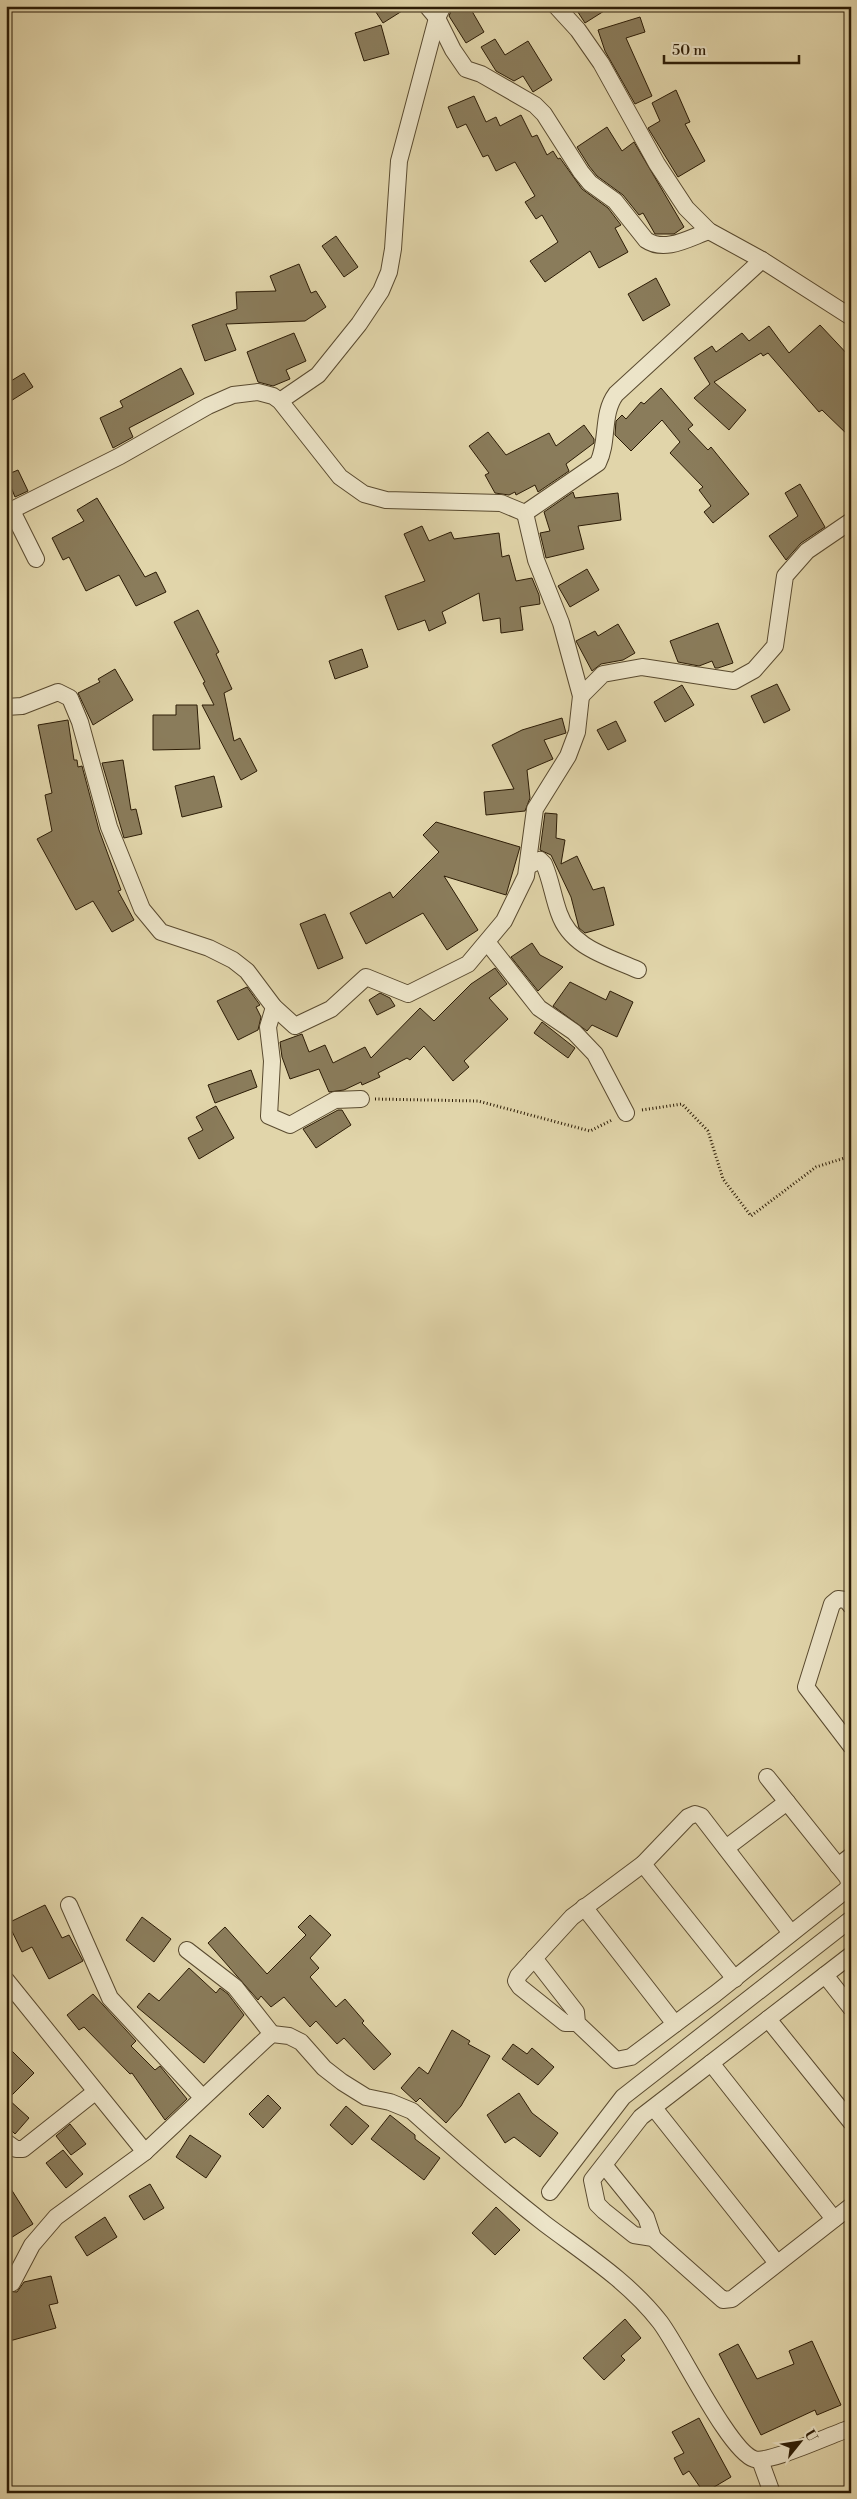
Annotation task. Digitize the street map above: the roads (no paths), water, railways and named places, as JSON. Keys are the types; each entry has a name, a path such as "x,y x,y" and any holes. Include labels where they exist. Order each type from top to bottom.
{"street":[{"path":"556,6 578,30 601,63 676,196 709,231 762,260 851,317"},
{"path":"436,10 453,50 466,69 480,74 535,105 544,114 581,172 590,182 615,201 646,240 653,245 664,246 709,231"},
{"path":"280,401 318,375 381,291 389,272 393,249 399,161 436,10"},
{"path":"525,513 598,463 602,455 609,404 616,394 762,260"},
{"path":"36,559 9,512 233,394 258,392 273,396 280,401 340,477 364,494 386,500 501,503 525,513"},
{"path":"6,707 22,706 58,692 70,698 80,722 109,827 142,910 161,932 209,948 233,960 256,981 274,1007 295,1026 331,1010 366,977 408,994 468,964 504,921 517,897 528,866 536,809 568,756 577,732 580,696 561,623 536,560 525,513"},
{"path":"580,696 603,674 642,667 734,681 754,670 776,646 785,576 807,551 851,521"},
{"path":"528,866 540,860 544,864 559,913 571,936 591,949 638,970"},
{"path":"487,942 539,1008 574,1032 595,1054 626,1113"},
{"path":"274,1007 268,1027 272,1061 269,1116 290,1125 335,1100 361,1099"},
{"path":"851,1606 846,1600 838,1600 832,1604 806,1687 851,1746"},
{"path":"534,1958 576,2012 577,2023 616,2060 631,2057 734,1979 846,1890 850,1884 844,1861 787,1802 767,1777"},
{"path":"726,1848 787,1802"},
{"path":"577,2023 565,2023 520,1987 516,1981 518,1976 572,1917 644,1864 688,1817 695,1814 701,1816 791,1933"},
{"path":"644,1864 734,1979"},
{"path":"69,1905 110,1998 202,2097"},
{"path":"584,1907 675,2024"},
{"path":"550,2192 623,2097 851,1919"},
{"path":"187,1950 235,1987 272,2034 289,2036 301,2042 324,2068 366,2097 390,2102 412,2111 544,2223 622,2282 660,2322 738,2445 752,2459 760,2460 851,2428"},
{"path":"851,1955 641,2117 592,2180 598,2204 634,2235 652,2238 723,2300 732,2299 851,2206"},
{"path":"825,1975 851,2008"},
{"path":"6,1980 144,2152"},
{"path":"768,2019 851,2122"},
{"path":"12,2284 32,2245 56,2218 144,2152 272,2034"},
{"path":"711,2063 834,2219"},
{"path":"6,2142 16,2150 24,2149 95,2092"},
{"path":"654,2108 778,2264"},
{"path":"604,2165 646,2217 652,2238"},
{"path":"760,2460 772,2493"}]}
